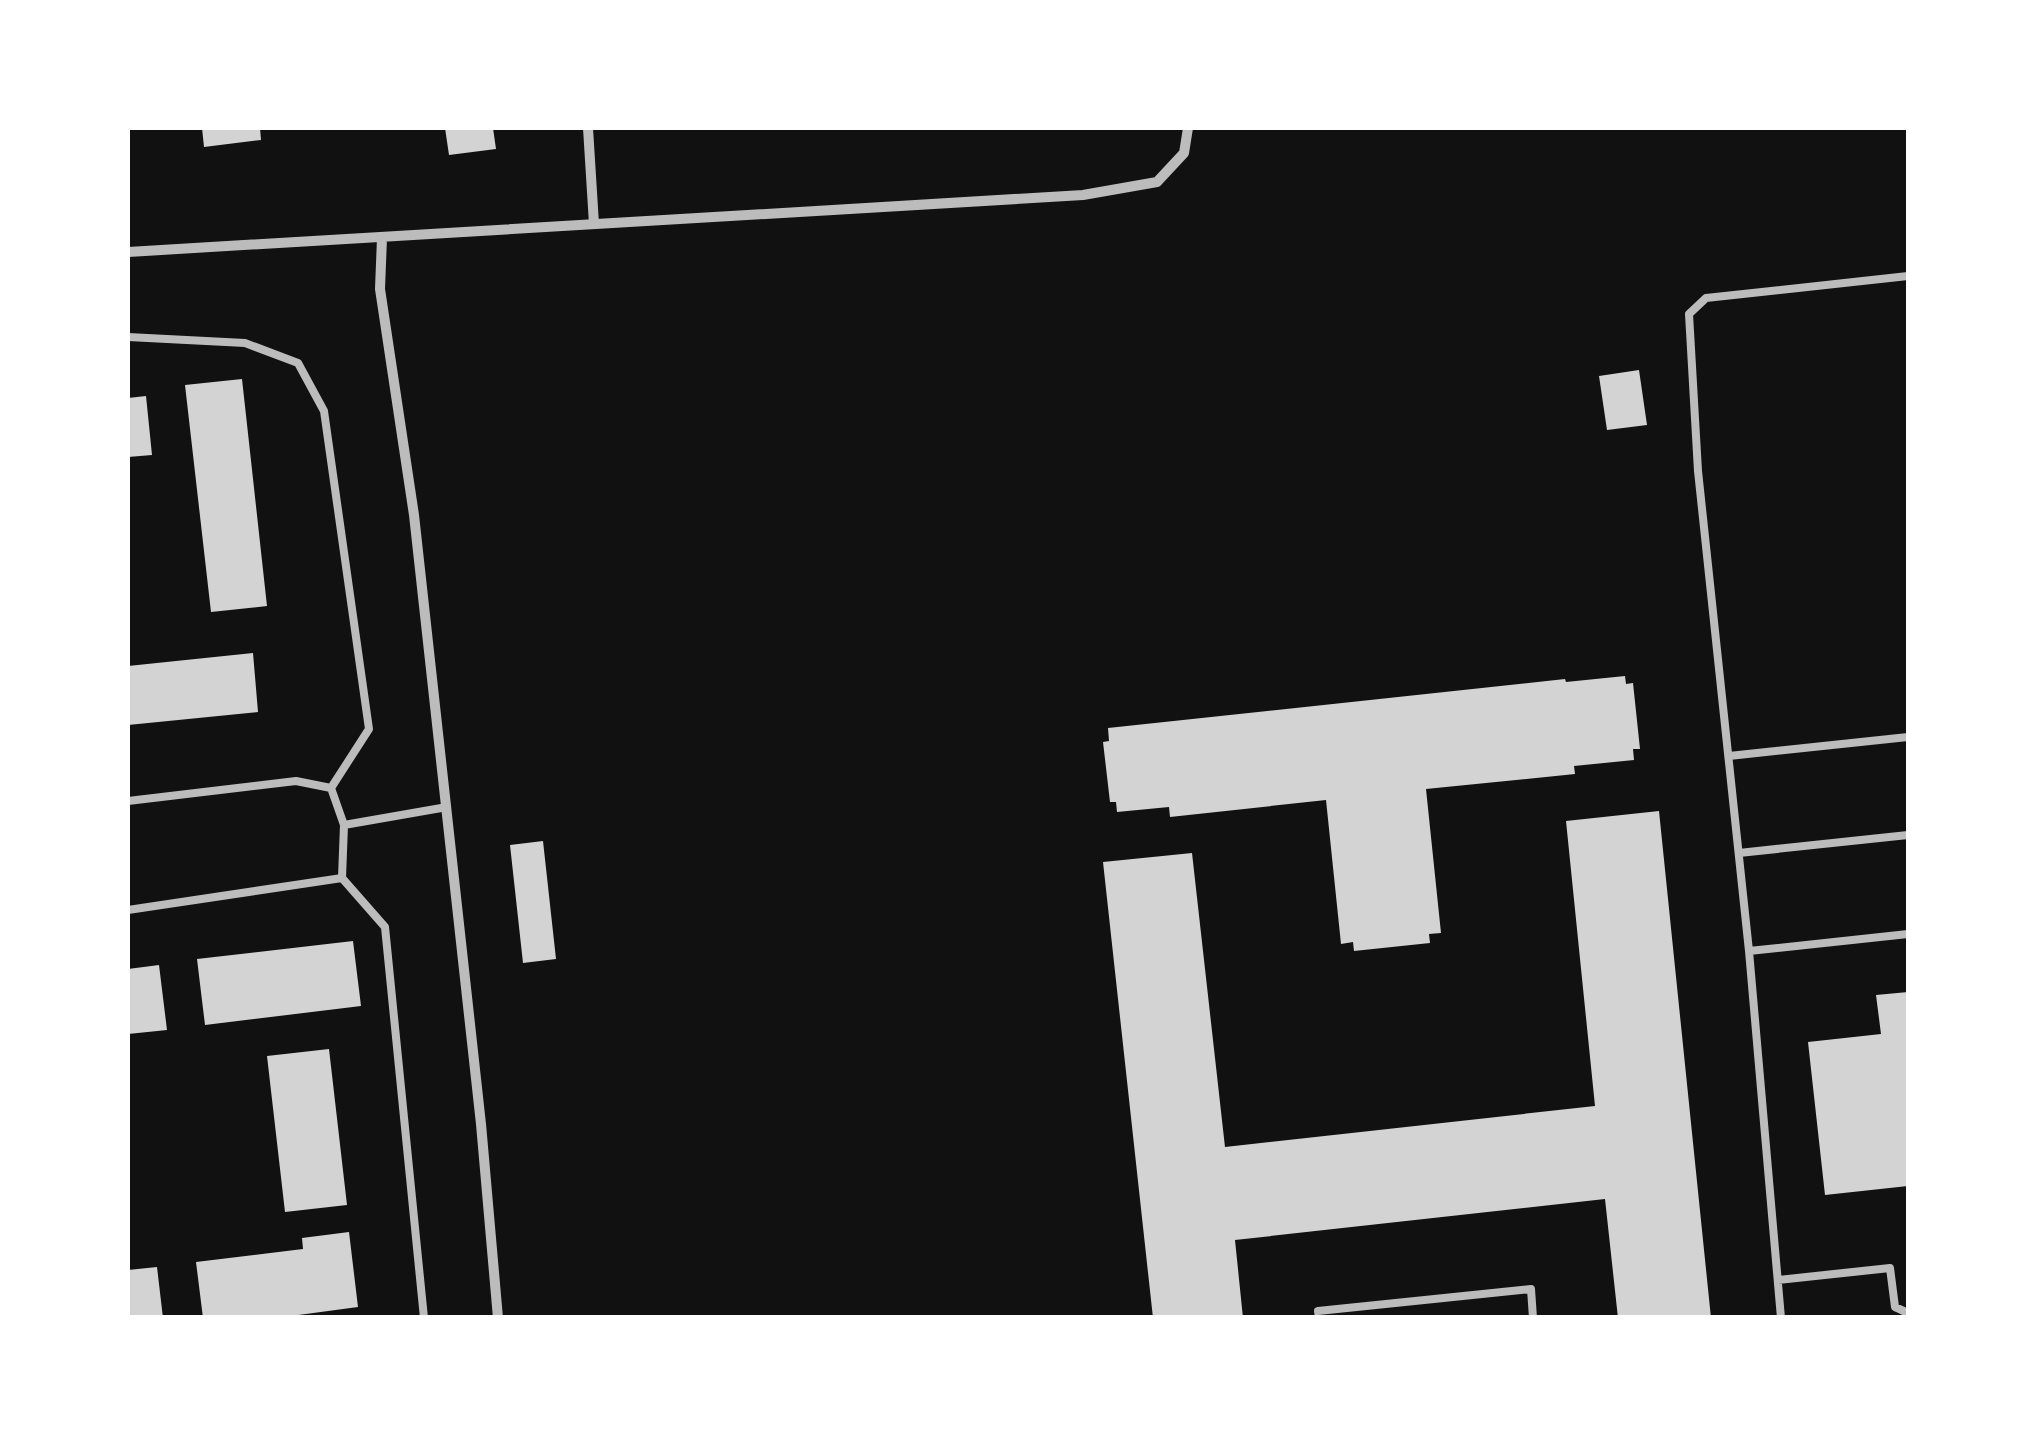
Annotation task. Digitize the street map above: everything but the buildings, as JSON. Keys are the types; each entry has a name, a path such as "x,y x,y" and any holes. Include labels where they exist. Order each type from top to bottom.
{"street":[{"path":"588,128 594,224"},
{"path":"128,252 1083,196 1158,182 1184,153 1188,128"},
{"path":"382,238 380,289 414,515 481,1124 498,1318"}],"lane":[{"path":"1781,1318 1750,951 1698,471 1689,314 1706,298 1908,276"},
{"path":"128,337 245,343 281,356 298,363 324,410 369,729 331,788"},
{"path":"1729,756 1908,736"},
{"path":"128,801 296,781 331,788"},
{"path":"331,788 344,825 342,878 385,926 424,1318"},
{"path":"344,825 447,807"},
{"path":"1739,853 1908,834"},
{"path":"128,910 342,878"},
{"path":"1750,951 1908,934"},
{"path":"1778,1280 1890,1268 1895,1308 1908,1313"},
{"path":"1319,1318 1318,1311 1530,1290 1533,1318"}]}
